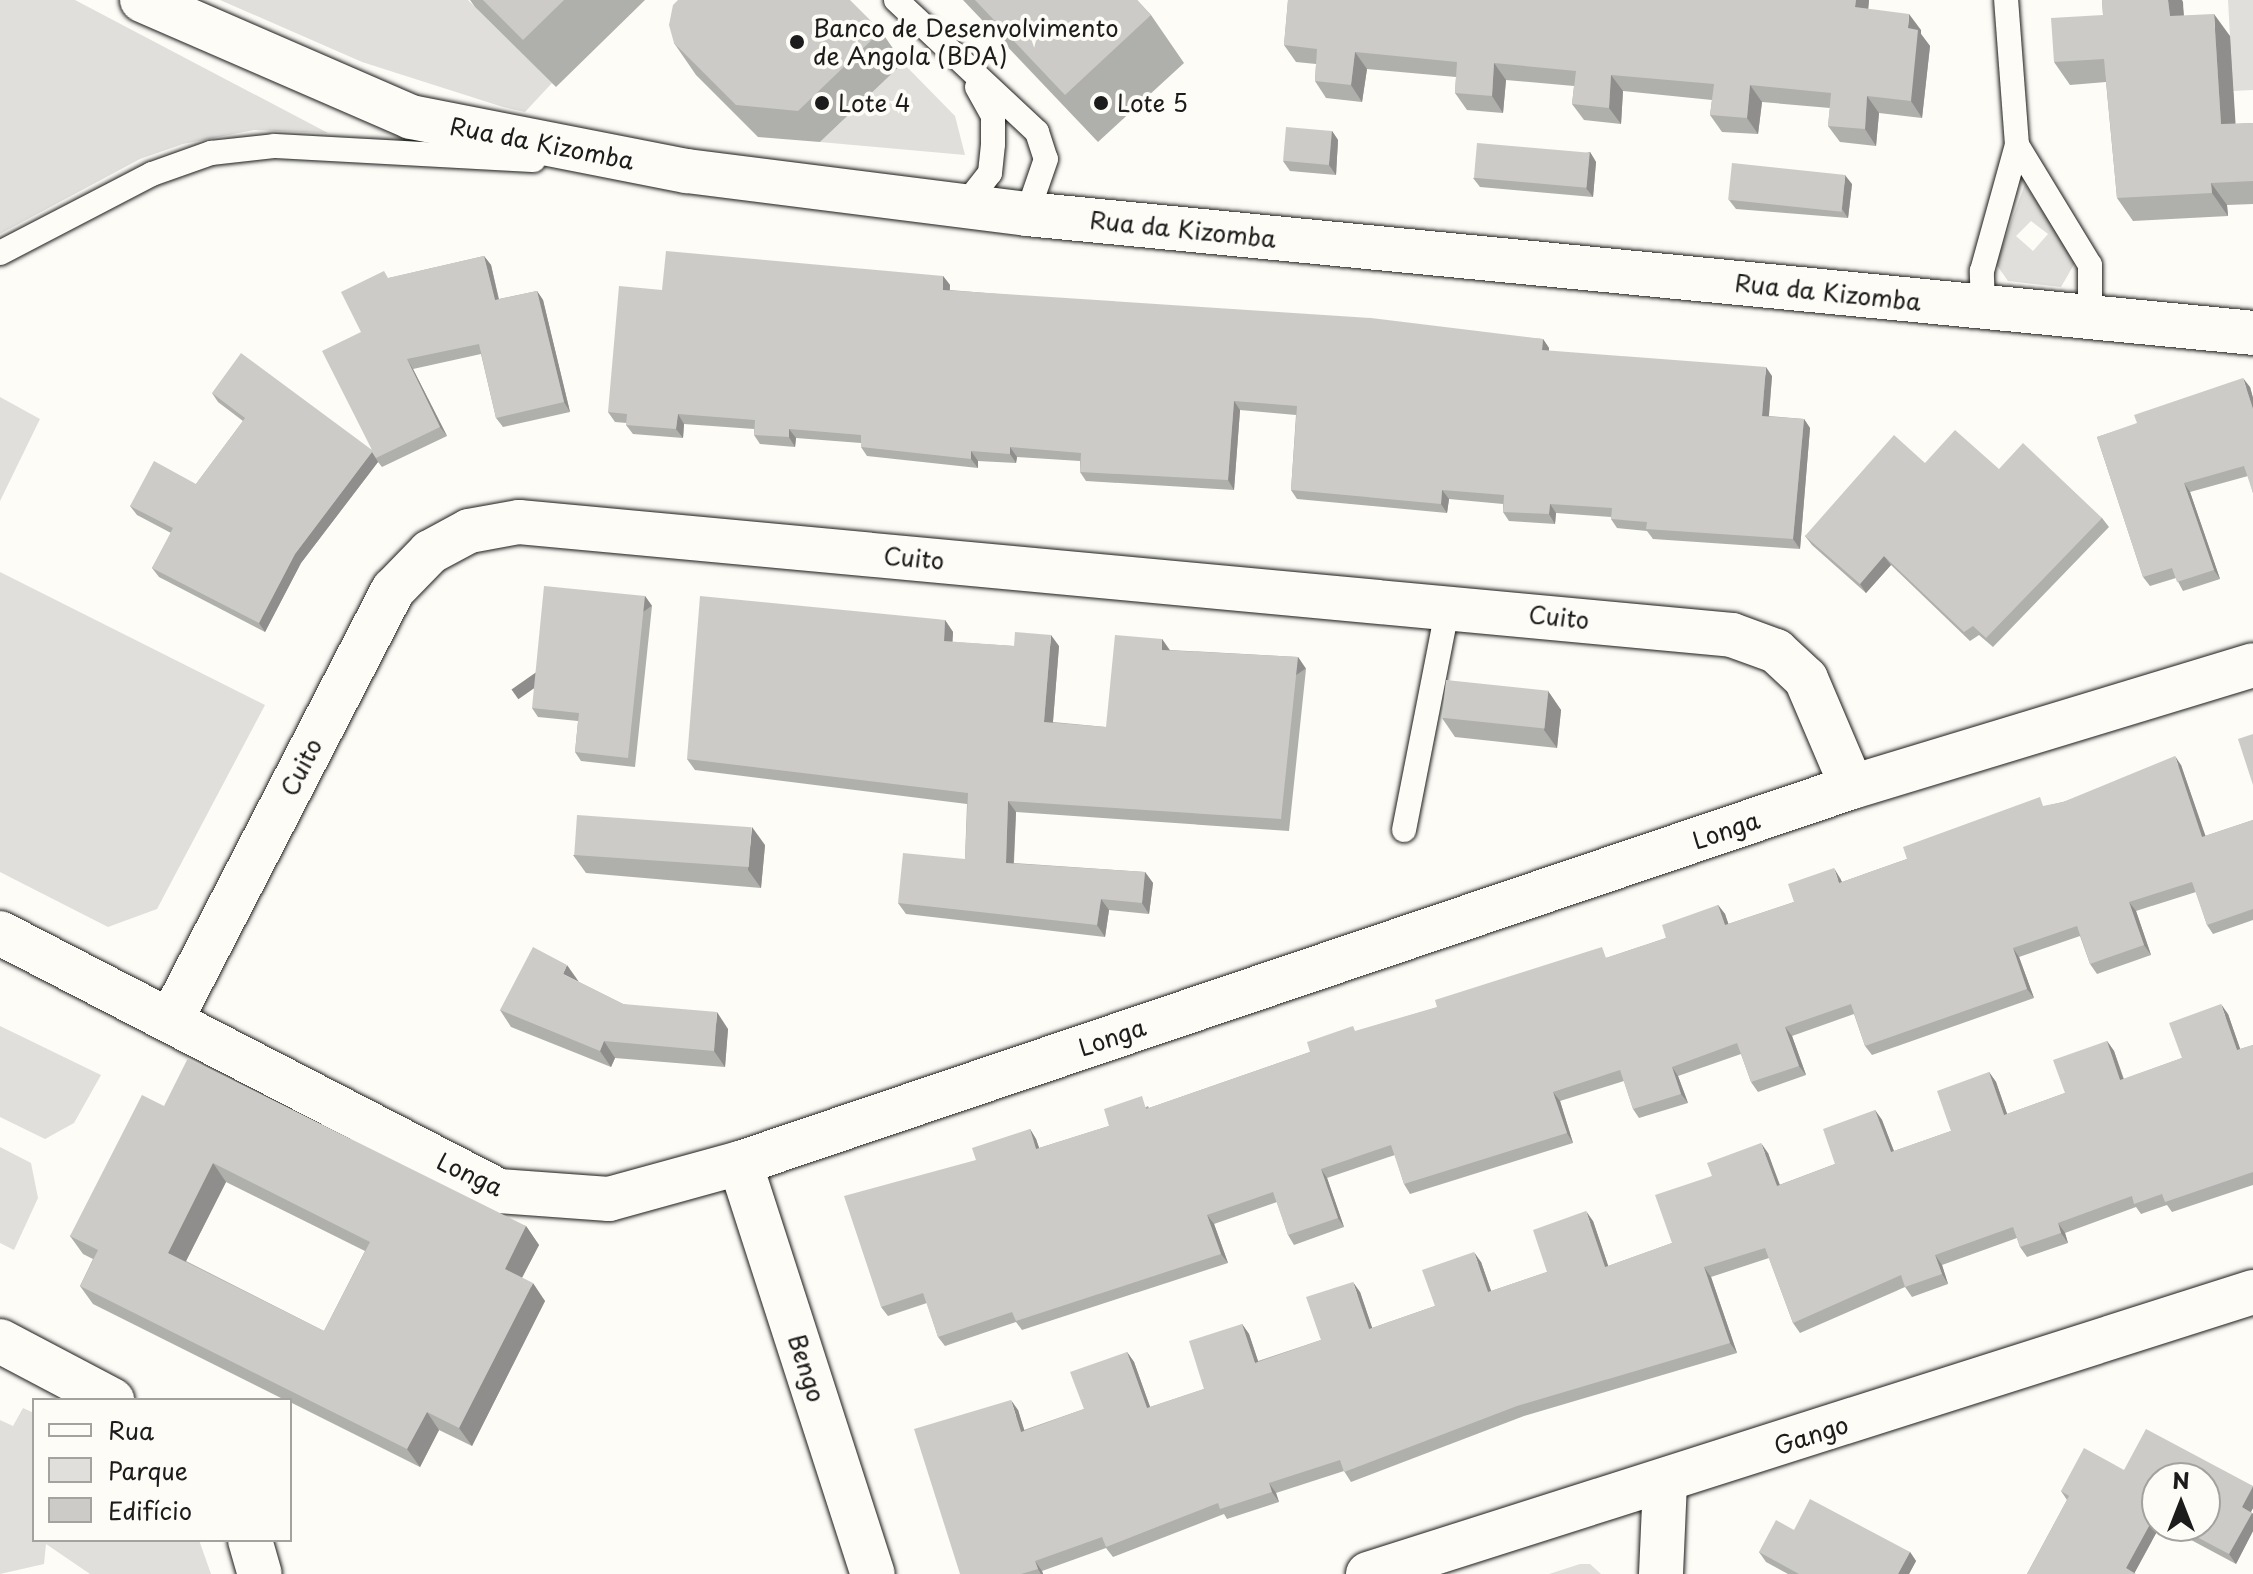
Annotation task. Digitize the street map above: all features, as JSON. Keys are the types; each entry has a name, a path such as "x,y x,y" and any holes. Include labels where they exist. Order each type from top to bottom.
{"street":[{"name":"Rua da Kizomba","path":"142,0 411,117 687,171 1027,214 2253,333"},
{"name":"Cuito","path":"172,1018 393,590 430,552 469,531 519,522 1448,606 1732,635 1776,651 1806,679 1852,787"},
{"name":"Longa","path":"0,933 172,1018 499,1191 609,1199 740,1163 1852,787 2253,665"},
{"name":"Bengo","path":"740,1163 873,1574"},
{"name":"Gango","path":"1368,1574 1665,1482 2253,1292"},
{"path":"0,1341 108,1398"},
{"path":"1661,1574 1665,1482"},
{"path":"251,1542 260,1574"}],"lane":[{"path":"896,0 973,78 1037,132 1046,159 1027,214"},
{"path":"1983,307 1982,271 2017,145 2006,0"},
{"path":"964,206 990,173 993,144 993,116 973,78"},
{"path":"2017,145 2090,265 2090,316"},
{"path":"0,253 152,174 211,153 258,148 393,149 687,171"},
{"path":"1404,830 1448,606"}],"green space":[{"path":"0,0 75,0 328,133 254,130 183,144 140,159 0,234"},
{"path":"220,0 468,0 552,83 525,112 503,107 362,62"},
{"path":"2228,0 2253,0 2253,90 2233,91"},
{"path":"903,63 955,116 965,155 820,142"},
{"path":"2025,184 2076,261 2061,287 2008,281 1996,264","holes":["2031,221 2048,234 2033,251 2016,236"]},
{"path":"0,397 40,419 0,501"},
{"path":"0,572 265,705 157,909 108,927 0,872"},
{"path":"0,1026 101,1075 74,1123 45,1139 0,1117"},
{"path":"0,1147 31,1163 38,1198 14,1250 0,1243"},
{"path":"23,1408 32,1412 32,1542 200,1542 211,1574 90,1574 46,1544 44,1564 0,1574 0,1420 13,1426"},
{"path":"1580,1564 1590,1564 1601,1574 1549,1574"}],"building":[{"path":"483,0 564,0 523,40"},
{"path":"678,0 850,0 881,31 798,111 736,105 674,43 669,25 673,5"},
{"path":"975,0 1137,0 1151,15 1065,95"},
{"path":"1288,0 1856,0 1855,7 1909,14 1908,28 1918,30 1911,101 1867,96 1865,129 1828,126 1831,93 1750,85 1747,118 1710,115 1714,84 1611,75 1609,108 1572,104 1576,71 1494,63 1492,96 1455,93 1457,62 1355,52 1351,85 1315,81 1317,49 1284,45"},
{"path":"2102,0 2168,0 2170,16 2214,14 2221,124 2253,123 2253,181 2211,183 2212,193 2117,198 2104,59 2054,62 2051,18 2103,15"},
{"path":"1286,127 1332,131 1329,165 1283,161"},
{"path":"1477,143 1590,153 1587,188 1474,178"},
{"path":"1732,163 1845,175 1842,212 1728,200"},
{"path":"666,251 943,276 943,290 1371,318 1543,339 1542,350 1766,367 1762,416 1804,419 1793,539 1646,529 1647,522 1611,519 1612,508 1550,504 1549,514 1503,512 1504,495 1442,490 1441,504 1291,490 1297,406 1234,401 1228,480 1080,472 1081,453 1010,447 1010,454 971,451 971,459 861,447 861,435 789,429 789,437 754,435 755,420 678,414 676,429 626,425 627,414 608,412 619,286 662,290"},
{"path":"484,256 495,300 537,291 564,402 496,418 479,344 407,359 440,427 376,458 372,452 295,554 259,623 152,568 173,528 130,506 154,461 196,484 245,418 212,393 241,353 372,450 322,351 361,332 341,292 384,271 388,278"},
{"path":"2243,378 2253,409 2253,493 2244,466 2184,483 2214,570 2177,582 2172,568 2143,577 2097,437 2137,423 2134,415"},
{"path":"1955,430 1999,469 2023,443 2102,518 1986,638 1973,626 1964,632 1884,556 1860,584 1805,536 1894,435 1925,463"},
{"path":"544,586 645,596 628,758 575,752 579,713 532,708"},
{"path":"700,596 945,620 944,641 1014,646 1015,632 1051,635 1044,722 1106,727 1115,635 1162,639 1162,650 1298,657 1281,819 1008,801 1006,863 1145,872 1142,903 1101,899 1097,925 898,903 903,853 965,859 968,793 687,759"},
{"path":"1446,680 1548,691 1544,729 1442,718"},
{"path":"2253,734 2253,785 2238,739"},
{"path":"2175,756 2202,837 2253,820 2253,909 2207,925 2192,882 2129,902 2144,945 2090,964 2077,926 2013,948 2027,989 1865,1046 1851,1004 1785,1027 1799,1066 1751,1082 1737,1043 1672,1067 1681,1094 1633,1109 1620,1070 1553,1092 1567,1133 1404,1184 1391,1145 1321,1169 1338,1218 1288,1235 1273,1192 1207,1215 1221,1254 1016,1321 1012,1312 938,1337 923,1293 881,1307 844,1196 976,1160 972,1148 1030,1129 1036,1149 1109,1126 1104,1109 1142,1096 1146,1109 1310,1052 1307,1042 1353,1026 1355,1031 1437,1007 1435,1000 1602,947 1606,958 1666,938 1662,925 1718,905 1725,925 1794,902 1788,884 1834,868 1839,883 1907,859 1903,847 2040,797 2043,806 2063,802"},
{"path":"577,815 752,827 749,867 574,855"},
{"path":"533,947 567,965 563,974 623,1004 717,1012 714,1051 604,1041 600,1051 500,1010"},
{"path":"2221,1004 2237,1050 2253,1045 2253,1172 2165,1202 2162,1194 2134,1204 2132,1196 2058,1223 2061,1233 2020,1247 2013,1227 1935,1255 1942,1274 1905,1287 1901,1275 1793,1323 1765,1248 1704,1267 1730,1343 1517,1406 1344,1472 1340,1460 1269,1483 1272,1492 1220,1509 1218,1503 1106,1547 1102,1537 1035,1561 1038,1569 1021,1574 960,1574 914,1429 1011,1400 1021,1432 1084,1409 1070,1372 1127,1352 1147,1408 1204,1389 1189,1341 1242,1324 1255,1363 1321,1340 1306,1297 1353,1282 1369,1329 1435,1306 1422,1270 1474,1252 1488,1292 1547,1272 1533,1230 1586,1211 1605,1267 1672,1243 1655,1195 1712,1176 1707,1163 1761,1143 1777,1186 1835,1164 1823,1129 1875,1110 1891,1152 1951,1131 1937,1091 1989,1072 2004,1115 2065,1093 2053,1060 2107,1041 2120,1080 2182,1058 2169,1023"},
{"path":"188,1058 526,1226 505,1269 533,1283 459,1428 427,1412 407,1449 80,1286 98,1250 70,1236 142,1095 164,1106","holes":["213,1163 370,1242 324,1331 168,1253"]},
{"path":"2146,1429 2208,1462 2141,1462 2141,1541 2126,1568 2136,1574 2027,1574 2069,1496 2061,1491 2084,1448 2124,1470"},
{"path":"2221,1469 2253,1486 2242,1507 2252,1513 2229,1554 2206,1542 2221,1542"},
{"path":"1810,1499 1910,1552 1898,1574 1799,1574 1759,1552 1776,1520 1794,1530"}],"place":[{"name":"Banco de Desenvolvimento de Angola (BDA)","path":"797,42"},
{"name":"Lote 4","path":"822,103"},
{"name":"Lote 5","path":"1101,103"}]}
